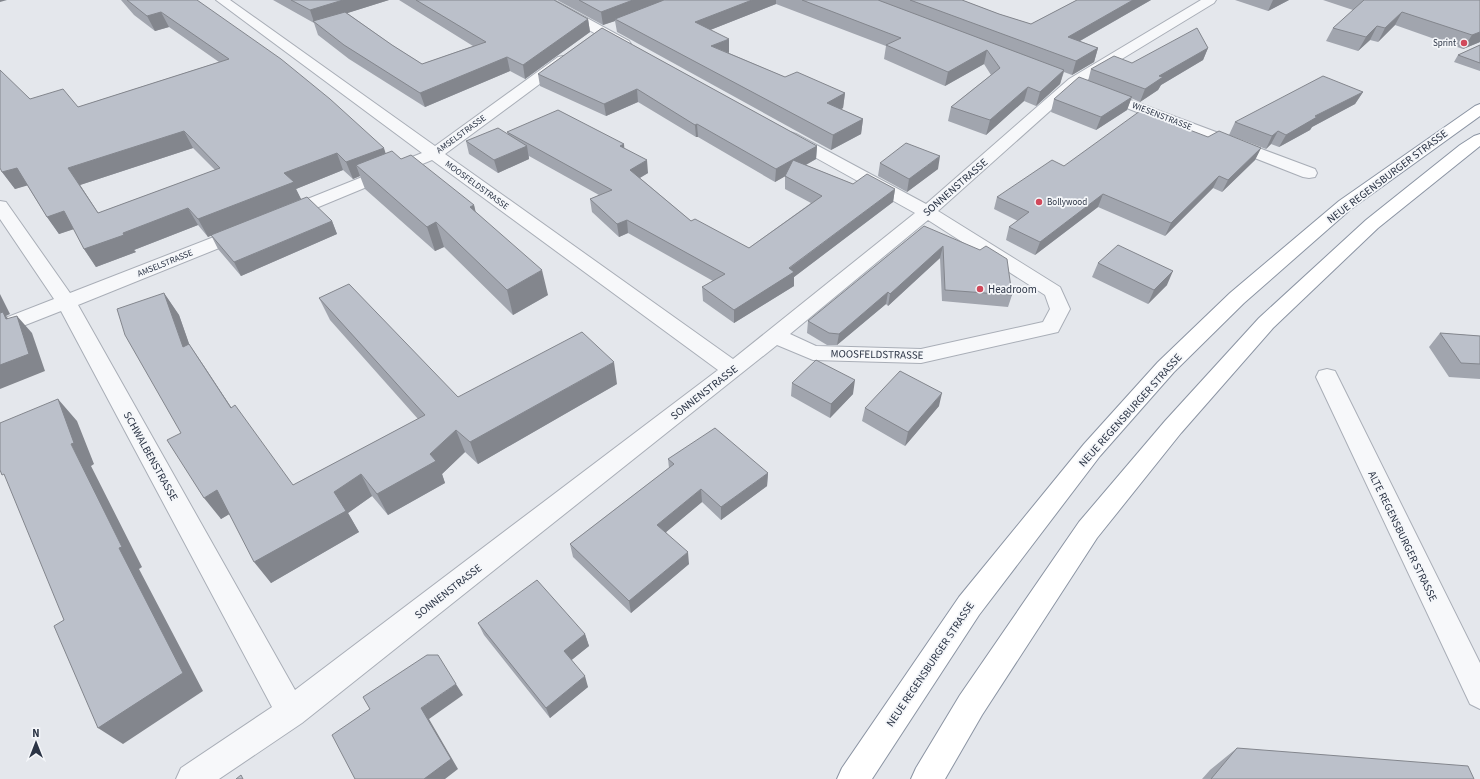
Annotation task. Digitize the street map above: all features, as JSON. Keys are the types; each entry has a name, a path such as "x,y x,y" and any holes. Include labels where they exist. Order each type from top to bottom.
{"highway":[{"name":"NEUE REGENSBURGER STRASSE","path":"853,779 969,606 1092,450 1166,367 1237,298 1345,205 1480,109"},
{"path":"927,779 971,705 1088,530 1174,427 1266,323 1372,224 1466,148 1480,139"}],"street":[{"name":"MOOSFELDSTRASSE","path":"222,0 733,370"},
{"path":"544,0 589,42 637,51"},
{"name":"SONNENSTRASSE","path":"192,779 291,712 733,370 927,212 1067,79 1210,0"},
{"name":"AMSELSTRASSE","path":"0,328 67,303 434,154 589,42 624,23"},
{"name":"WIESENSTRASSE","path":"1067,79 1309,173"},
{"path":"775,128 927,212"},
{"name":"SCHWALBENSTRASSE","path":"0,206 67,303 291,712"},
{"name":"MOOSFELDSTRASSE","path":"775,336 813,353 922,356 1051,327 1060,309 1053,291 927,212"},
{"name":"ALTE REGENSBURGER STRASSE","path":"1327,378 1478,688"}],"building":[{"path":"127,0 197,0 281,59 330,99 384,148 346,162 337,153 284,173 294,182 198,219 188,208 123,233 124,235 84,249 64,211 47,217 17,168 2,172 0,168 0,70 30,99 63,89 78,107 229,59 161,12 147,16","holes":["184,131 220,168 98,213 68,168"]},
{"path":"291,0 343,0 310,10"},
{"path":"416,0 554,0 588,19 523,65 507,57 420,93 344,45 313,21 345,12 422,64 486,42"},
{"path":"579,0 633,0 601,12"},
{"path":"664,0 752,0 695,22 729,39 711,46 785,77 797,72 845,93 827,103 863,119 833,135 615,19"},
{"path":"802,0 878,0 1064,70 1040,92 1028,87 990,120 951,107 1000,68 987,50 948,72 886,45 901,38"},
{"path":"910,0 962,0 1031,24 1077,0 1133,0 1068,37 1098,48 1076,61"},
{"path":"1364,0 1480,0 1480,32 1472,35 1402,12 1385,28 1377,26 1366,37 1333,28"},
{"path":"602,28 817,146 776,169 697,124 695,125 637,89 604,104 538,74"},
{"path":"1197,28 1208,48 1159,76 1163,77 1145,89 1091,69 1114,56 1132,63"},
{"path":"1480,45 1480,63 1458,55"},
{"path":"1323,76 1363,92 1315,116 1317,117 1286,135 1278,131 1272,136 1235,122"},
{"path":"1079,77 1132,97 1101,117 1054,99"},
{"path":"558,110 624,144 620,146 647,160 630,170 691,221 695,219 749,248 822,196 785,176 793,160 853,184 867,174 895,189 789,268 794,272 734,310 702,287 725,274 627,220 617,224 590,199 612,190 507,132"},
{"path":"1140,111 1208,137 1219,131 1261,148 1228,180 1219,176 1171,223 1103,194 1040,242 1009,227 1029,212 997,197 1052,160 1064,166"},
{"path":"498,128 527,146 494,160 466,141"},
{"path":"906,143 940,156 909,179 880,163"},
{"path":"392,151 401,159 411,155 474,205 470,207 542,270 507,290 436,222 427,227 356,165"},
{"path":"307,197 332,221 234,262 211,235"},
{"path":"924,226 980,250 986,246 1007,259 1012,295 945,290 943,246 890,294 888,292 839,334 829,333 808,321"},
{"path":"1118,245 1173,271 1154,290 1098,263"},
{"path":"349,284 458,397 582,332 614,362 470,442 456,430 430,454 436,461 377,494 361,474 334,492 346,511 254,562 217,490 204,498 167,440 181,433 125,335 117,309 164,293 183,347 189,344 231,408 235,405 293,485 425,415 319,298"},
{"path":"3,312 6,319 17,316 29,354 0,365 0,313"},
{"path":"1440,333 1480,336 1480,364 1461,363"},
{"path":"816,360 855,380 831,404 792,383"},
{"path":"900,371 942,393 908,432 865,408"},
{"path":"58,399 74,443 71,444 122,547 119,548 183,673 98,728 54,626 64,620 4,474 2,475 0,470 0,423"},
{"path":"715,428 768,473 721,507 701,489 657,525 688,552 629,601 570,544 674,464 668,459"},
{"path":"537,580 585,634 564,651 585,676 546,708 478,623"},
{"path":"427,655 438,655 456,684 421,708 451,759 424,779 355,779 332,735 370,709 363,697"},
{"path":"1237,748 1468,766 1474,779 1211,779"},
{"path":"241,775 243,779 236,779"}],"place":[{"name":"Sprint","path":"1464,43"},
{"name":"Bollywood","path":"1039,202"},
{"name":"Headroom","path":"980,289"}]}
